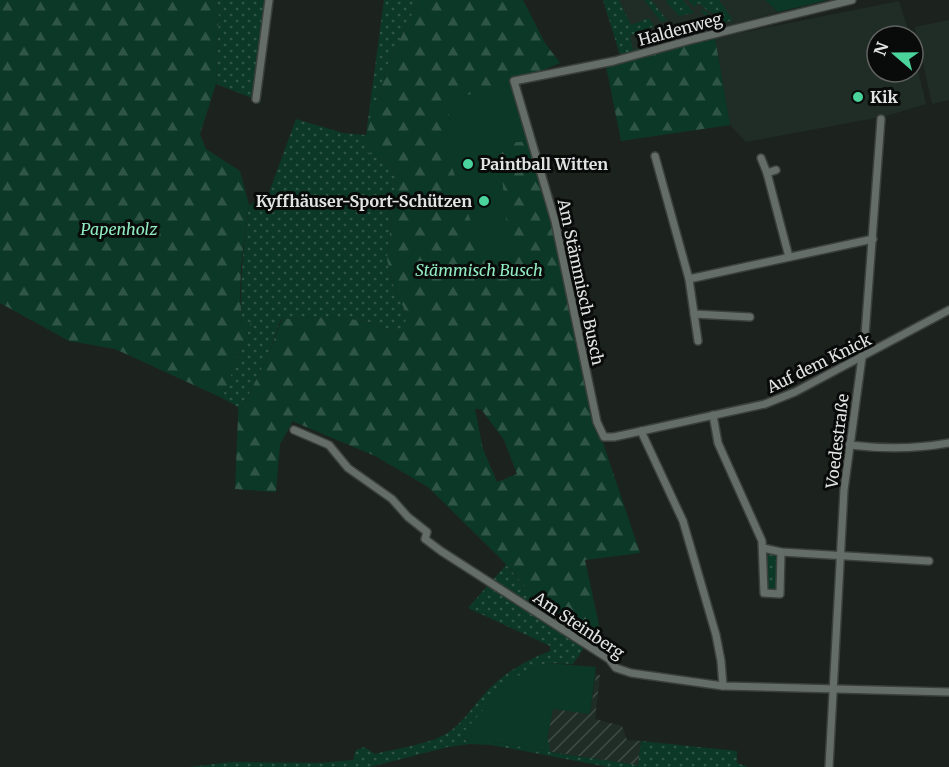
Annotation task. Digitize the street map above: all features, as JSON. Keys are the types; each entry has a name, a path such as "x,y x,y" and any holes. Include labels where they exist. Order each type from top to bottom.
{"street":[{"path":"256,99 269,0"},
{"name":"Haldenweg","path":"514,81 614,61 852,0"},
{"name":"Am Stämmisch Busch","path":"514,81 555,221 597,422"},
{"name":"Voedestraße","path":"829,767 844,492 873,239 881,118"},
{"path":"655,156 689,279 699,341"},
{"path":"761,158 789,257"},
{"path":"767,173 776,170"},
{"path":"689,279 873,239"},
{"name":"Auf dem Knick","path":"597,422 604,437 614,437 765,404 861,358 949,310"},
{"path":"694,314 750,317"},
{"path":"713,415 718,443 759,534 763,548 764,593 780,594 781,552"},
{"name":"Am Steinberg","path":"294,430 329,445 348,468 392,499 408,517 419,524 427,532 424,539 609,659 616,668 631,673 723,686 949,692"},
{"path":"641,431 683,520 716,635 723,686"},
{"path":"849,445 883,449 910,448 949,442"},
{"path":"763,548 781,552 929,561"}],"shaded area":[{"path":"603,0 765,0 778,12 620,55"},
{"path":"899,1 906,24 865,24 865,84 921,84 926,104 886,116 746,142 730,125 715,38"},
{"path":"949,20 949,100 932,104 925,72 925,25"},
{"path":"596,674 600,675 595,719 622,726 627,740 641,741 638,765 545,751 553,708 590,714"}],"green space":[{"name":"Papenholz","path":"0,0 211,0 219,7 216,84 200,134 206,149 240,171 249,205 241,266 242,322 252,322 222,398 115,349 69,341 0,303"},
{"path":"211,0 273,0 260,104 252,98 216,84 219,7"},
{"path":"384,0 419,0 389,62 366,135"},
{"name":"Stämmisch Busch","path":"419,0 523,0 545,43 560,63 512,83 561,253 597,425 640,553 585,560 605,653 557,621 499,557 428,487 375,456 292,421 280,444 276,492 235,489 238,416 267,358 282,319 332,317 366,321 399,334 408,316 395,291 387,260 396,178 391,166 366,151 366,135 389,62","holes":["475,409 481,409 504,440 517,474 497,482 483,449"]},
{"path":"603,0 619,0 631,25 649,18 654,26 630,36 633,50 694,33 693,26 697,25 705,32 620,55"},
{"path":"644,0 651,0 667,20 661,22"},
{"path":"683,0 694,13 679,16 666,2"},
{"path":"688,0 719,0 733,20 715,25 701,11 703,9 712,18 715,15 711,11 709,12 699,3 694,7"},
{"path":"765,0 828,0 778,12"},
{"path":"715,38 730,125 621,141 606,66"},
{"name":"Kyffhäuser-Sport-Schützen","path":"511,85 529,141 499,144 509,252 485,262 446,150 450,99"},
{"name":"Stämmisch Busch","path":"296,119 343,133 366,135 366,151 391,166 396,178 387,260 395,291 409,316 399,334 366,321 332,317 281,319 267,358 238,416 238,407 222,398 252,322 242,322 241,307 249,205 267,198"},
{"path":"774,554 778,557 777,589 772,591 766,586 766,559 768,555"},
{"path":"506,565 557,621 588,642 573,664 548,663 495,697 464,733 466,741 493,742 545,751 548,737 550,752 638,765 641,741 737,751 737,763 748,767 608,767 492,745 470,744 448,747 370,767 189,767 231,762 318,763 353,760 356,750 364,747 375,754 421,744 446,734 458,725 483,696 509,672 550,651 550,646 468,608"},
{"path":"548,663 596,667 590,714 553,709 545,751 493,742 470,742 464,738 463,733 498,691 526,672"}],"place":[{"name":"Kik","path":"858,97"},
{"name":"Paintball Witten","path":"468,164"},
{"name":"Kyffhäuser-Sport-Schützen","path":"484,201"}]}
